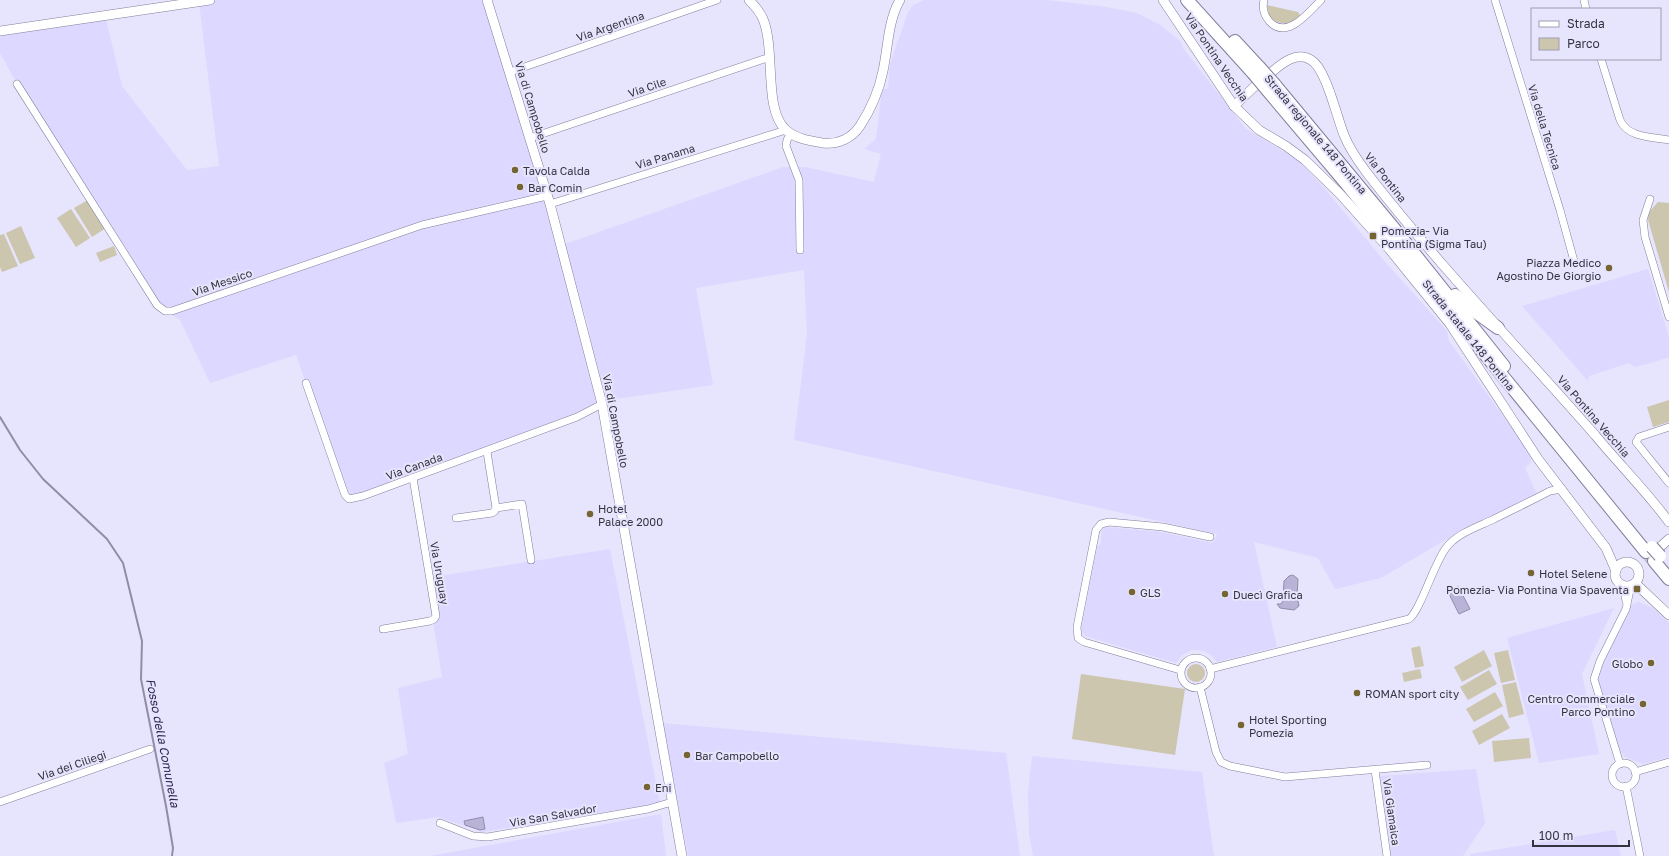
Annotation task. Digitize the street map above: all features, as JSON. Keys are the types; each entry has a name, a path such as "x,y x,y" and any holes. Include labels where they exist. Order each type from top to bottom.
{"highway":[{"name":"Strada regionale 148 Pontina","path":"1187,0 1256,70"},
{"name":"Strada regionale 148 Pontina","path":"1201,2 1271,88 1429,272"},
{"name":"Strada statale 148 Pontina","path":"1271,88 1648,558 1669,579"},
{"name":"Strada statale 148 Pontina","path":"1429,272 1618,507 1648,558 1669,566"},
{"path":"1429,272 1465,304 1498,328"},
{"path":"1410,275 1459,324"}],"street":[{"path":"0,31 210,0"},
{"name":"Via di Campobello","path":"487,0 548,200 602,404 682,856"},
{"name":"Via Argentina","path":"510,72 717,0"},
{"path":"749,0 759,11 764,20 770,57 775,114 781,125 789,132 810,141 832,143 845,139 858,128 872,105 879,86 893,16 900,0"},
{"name":"Via Pontina Vecchia","path":"1163,0 1234,106 1258,130 1292,150 1311,165 1353,208 1410,275 1454,330 1549,473 1554,475 1566,491"},
{"path":"1264,0 1264,11 1269,21 1275,25 1285,27 1298,23 1321,0"},
{"name":"Via della Tecnica","path":"1495,0 1560,210 1574,261"},
{"name":"Via Cile","path":"530,138 770,57"},
{"name":"Via Pontina","path":"1272,72 1287,61 1297,57 1307,58 1316,64 1322,73 1344,137 1360,164 1447,271 1498,328"},
{"path":"1601,60 1621,122 1628,130 1637,134 1669,140"},
{"name":"Via Messico","path":"17,84 157,305 163,311 172,311 422,225 548,200"},
{"path":"1234,106 1255,86"},
{"path":"789,132 786,146 799,180 800,250"},
{"name":"Via Panama","path":"548,200 789,132"},
{"path":"1650,199 1643,220 1644,237 1669,317"},
{"name":"Via Pontina Vecchia","path":"1498,328 1562,397 1669,522"},
{"name":"Via Canada","path":"306,383 347,498 350,500 487,452 577,417 602,404"},
{"path":"1669,427 1641,436 1636,440 1638,446 1669,483"},
{"path":"487,452 496,508"},
{"name":"Via Uruguay","path":"383,629 430,621 436,616 413,478"},
{"path":"1210,669 1409,619 1416,612 1434,568 1442,554 1451,543 1466,533 1550,491 1566,491 1608,547 1617,569 1617,579 1630,585 1669,615"},
{"path":"456,518 492,513 496,508 517,504 522,505 531,560"},
{"path":"1180,670 1084,642 1078,638 1077,627 1096,530 1101,524 1109,522 1142,524 1210,537"},
{"path":"1620,764 1594,679 1600,661 1626,609 1630,585 1638,579 1648,558 1669,539"},
{"path":"1617,569 1625,563 1648,558"},
{"path":"1195,657 1205,661 1210,669 1209,680 1200,687 1190,687 1182,680 1180,670 1186,661 1195,657"},
{"path":"1200,687 1216,752 1219,759 1225,764 1284,777 1427,765"},
{"name":"Via dei Ciliegi","path":"0,802 150,749"},
{"path":"1635,772 1669,762"},
{"path":"1620,764 1630,764 1635,772 1634,781 1626,786 1618,784 1613,778 1613,771 1620,764"},
{"name":"Via Giamaica","path":"1375,770 1386,856"},
{"path":"1626,786 1640,856"},
{"name":"Via San Salvador","path":"440,823 473,836 488,837 648,809 672,802"}],"shaded area":[{"path":"210,0 487,0 521,107 602,404 363,496 346,497 296,355 210,383 180,320 157,305 17,84 0,53 0,31 105,15 122,86 187,170 219,166 199,2"},
{"path":"924,0 1047,0 1107,7 1137,13 1162,26 1181,42 1183,48 1246,129 1298,160 1325,189 1380,256 1447,331 1449,341 1532,456 1531,462 1525,468 1537,494 1442,542 1381,578 1335,589 1318,558 1254,542 1277,647 1217,662 1206,652 1192,650 1182,655 1176,663 1085,636 1081,630 1097,547 1101,543 1101,532 1105,527 1161,532 1213,543 1217,534 794,440 807,334 804,270 696,288 713,385 602,401 587,321 562,245 783,167 805,167 874,182 881,154 864,149 876,139 882,89 888,89 890,64 908,12 913,5"},
{"path":"1648,269 1669,337 1669,357 1654,362 1635,367 1629,363 1589,376 1588,381 1522,306"},
{"path":"610,549 660,803 482,832 438,817 396,823 384,763 408,754 398,688 442,677 426,578"},
{"path":"1293,575 1298,579 1297,596 1299,606 1294,610 1280,608 1277,604 1281,604 1283,601 1284,581 1289,576"},
{"path":"1458,586 1470,609 1459,614 1448,592"},
{"path":"1639,602 1653,608 1669,623 1669,757 1643,764 1625,757 1621,752 1614,735 1598,680 1603,664 1630,607"},
{"path":"1614,608 1582,674 1599,754 1539,763 1507,638"},
{"path":"662,723 1006,753 1020,856 688,856"},
{"path":"1032,756 1202,772 1214,856 1033,856 1029,834 1028,793"},
{"path":"1476,769 1485,823 1463,856 1391,856 1380,776"},
{"path":"661,814 666,856 430,856"},
{"path":"483,817 485,829 480,830 465,825 464,821"},
{"path":"1615,830 1621,856 1470,856 1470,854"}],"green space":[{"path":"1267,5 1298,12 1300,15 1297,19 1289,23 1280,23 1272,19 1269,15"},
{"path":"88,200 106,228 92,237 74,208"},
{"path":"1658,202 1669,203 1669,292 1648,220 1649,212"},
{"path":"71,209 90,238 76,247 57,218"},
{"path":"21,226 35,258 20,264 6,233"},
{"path":"4,234 18,266 2,272 0,267 0,235"},
{"path":"114,246 117,255 100,262 96,253"},
{"path":"1669,400 1669,422 1653,427 1647,407"},
{"path":"1420,646 1424,666 1415,668 1411,648"},
{"path":"1484,650 1492,666 1462,682 1454,667"},
{"path":"1508,650 1515,680 1501,683 1494,653"},
{"path":"1196,664 1202,667 1205,673 1202,679 1196,682 1190,679 1187,673 1190,667"},
{"path":"1420,669 1422,678 1404,682 1402,673"},
{"path":"1489,670 1497,684 1468,700 1460,687"},
{"path":"1081,674 1185,689 1175,755 1072,739"},
{"path":"1516,682 1524,714 1509,718 1502,685"},
{"path":"1495,692 1503,706 1474,722 1466,709"},
{"path":"1502,714 1510,728 1479,745 1472,731"},
{"path":"1529,738 1531,758 1494,762 1492,741"}],"waterway":[{"name":"Fosso della Comunella","path":"0,417 20,450 43,479 107,539 123,563 142,641 141,679 166,806 173,848 172,856"}],"tunnel":[{"path":"1644,560 1656,550"}],"place":[{"name":"Tavola Calda","path":"515,170"},
{"name":"Bar Comin","path":"520,187"},
{"name":"Pomezia- Via Pontina (Sigma Tau)","path":"1373,236"},
{"name":"Piazza Medico Agostino De Giorgio","path":"1609,268"},
{"name":"Hotel Palace 2000","path":"590,514"},
{"name":"Hotel Selene","path":"1531,573"},
{"name":"Pomezia- Via Pontina Via Spaventa","path":"1637,589"},
{"name":"GLS","path":"1132,592"},
{"name":"Duecì Grafica","path":"1225,594"},
{"name":"Globo","path":"1651,663"},
{"name":"ROMAN sport city","path":"1357,693"},
{"name":"Centro Commerciale Parco Pontino","path":"1643,704"},
{"name":"Hotel Sporting Pomezia","path":"1241,725"},
{"name":"Bar Campobello","path":"687,755"},
{"name":"Eni","path":"647,787"}]}
